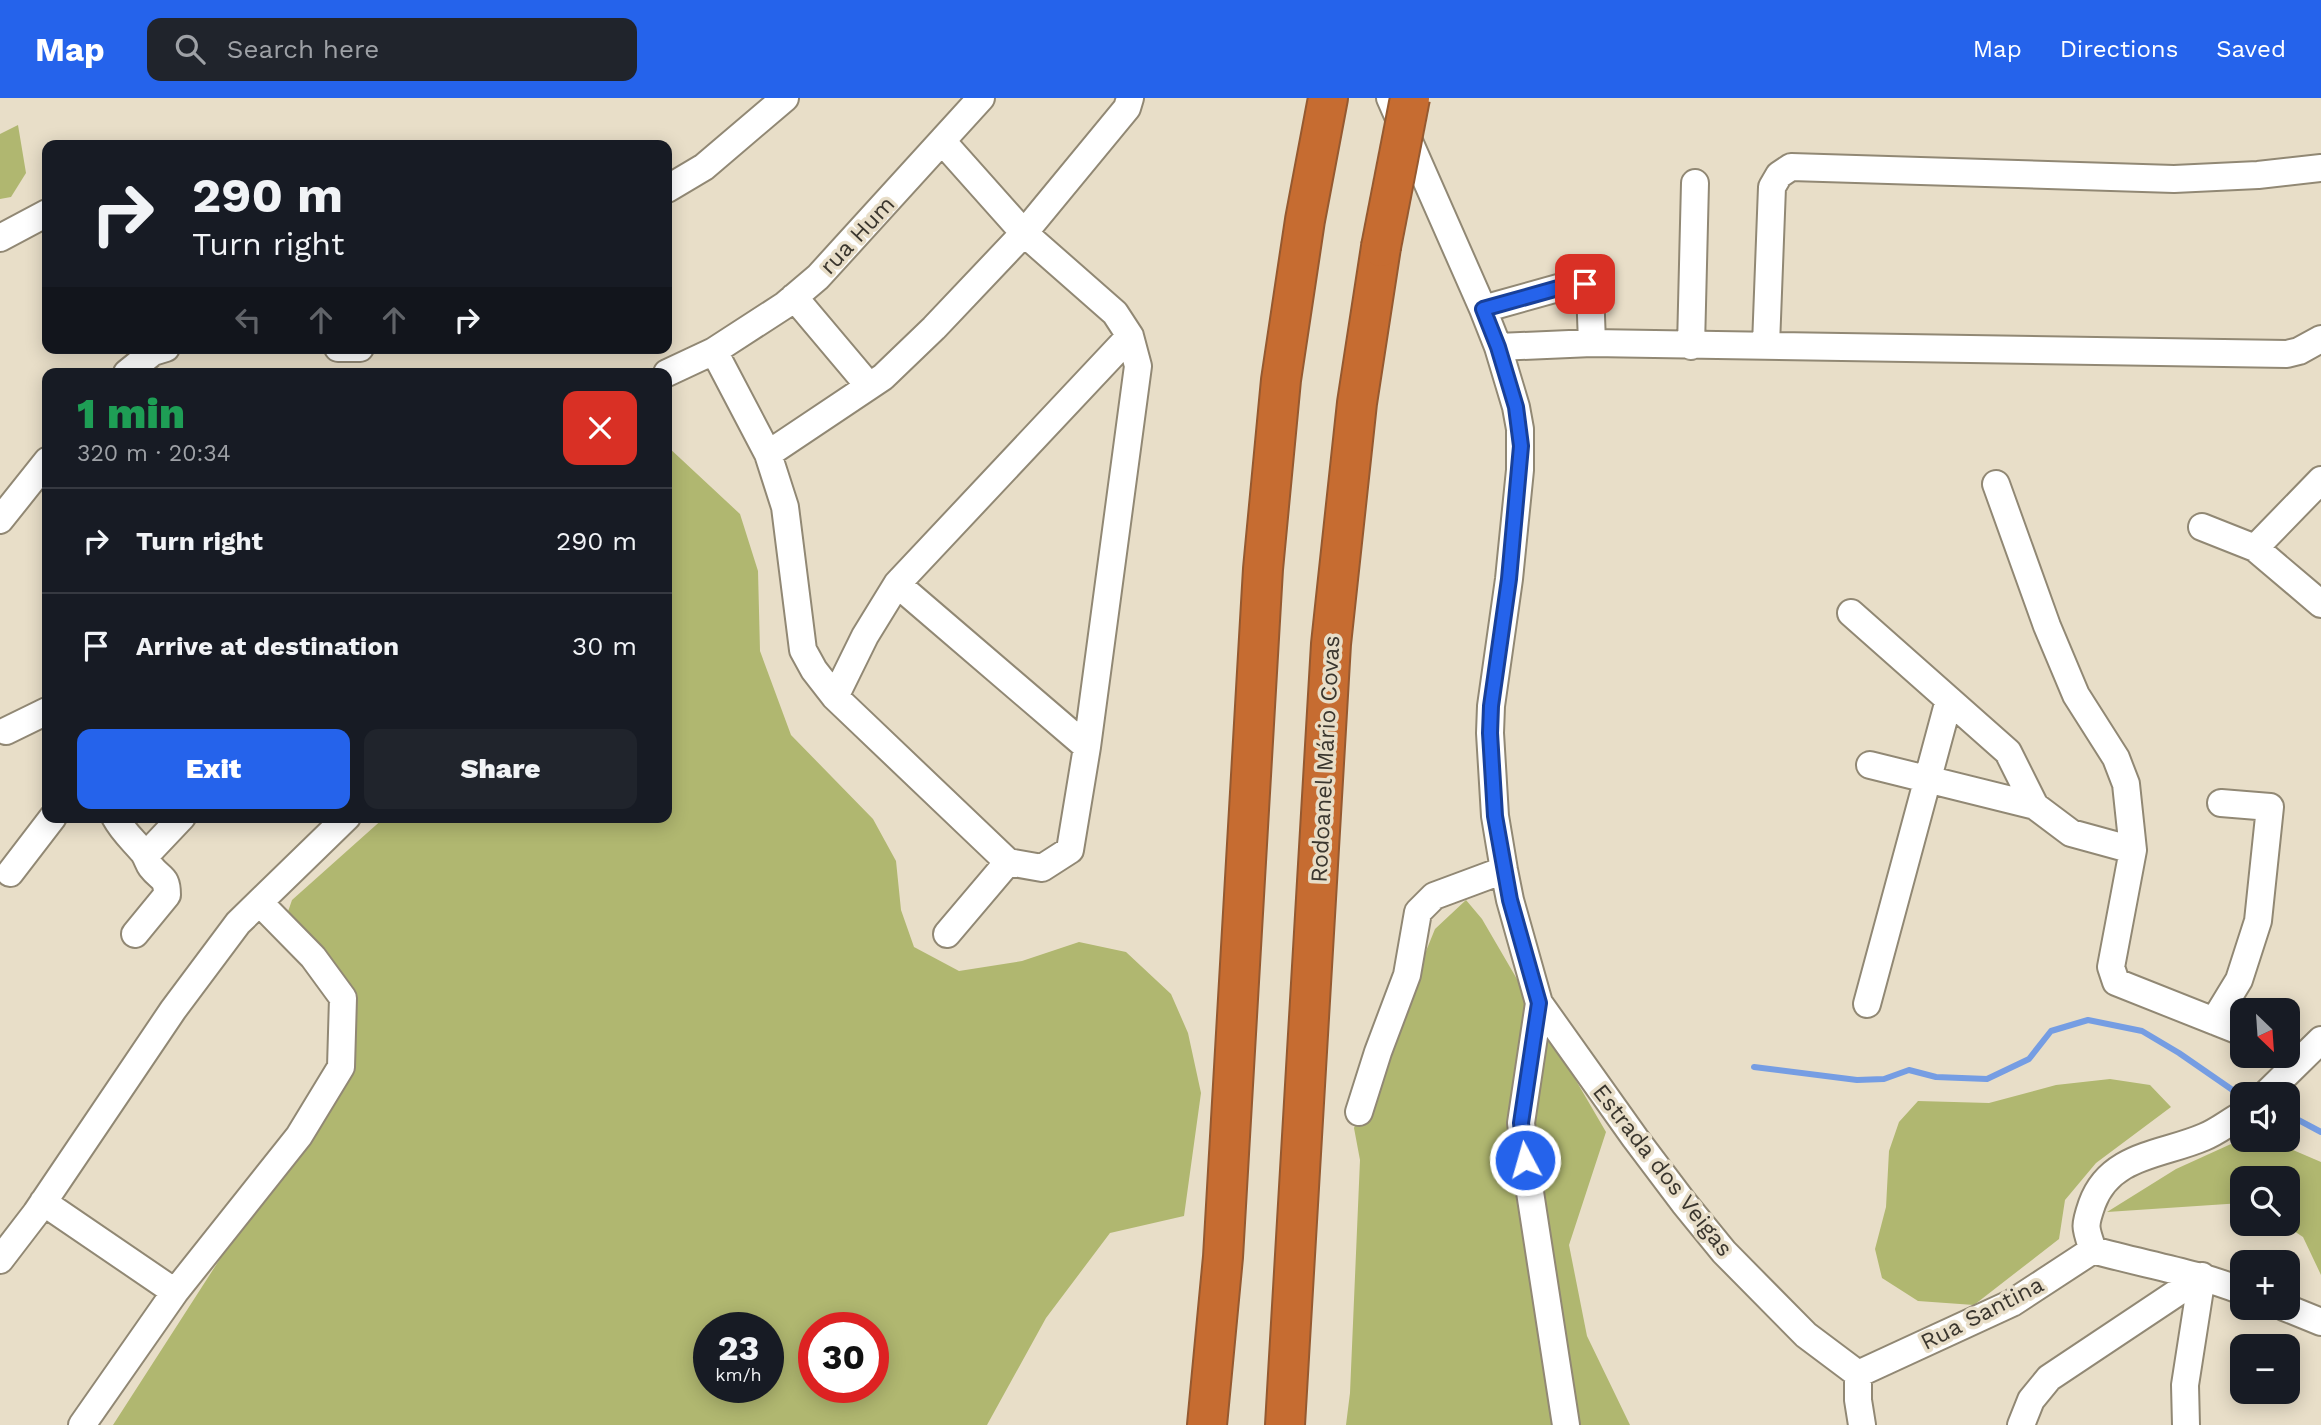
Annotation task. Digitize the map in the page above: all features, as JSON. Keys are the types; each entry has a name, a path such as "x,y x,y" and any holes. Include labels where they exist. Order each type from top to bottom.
{"highway":[{"name":"Rodoanel Mário Covas","path":"1285,1425 1331,645 1354,429 1381,247 1410,98"},
{"path":"1207,1425 1223,1257 1264,555 1281,380 1305,220 1328,99"}],"street":[{"path":"672,186 704,167 785,98"},
{"name":"rua Hum","path":"714,351 794,297 818,277 981,98"},
{"path":"768,454 883,377 934,328 1024,233 1127,108 1130,98"},
{"path":"1390,98 1483,309 1516,407 1521,446 1509,579 1491,706 1490,733 1495,816 1504,870 1539,1003 1521,1123 1566,1425"},
{"path":"672,371 714,351 768,454 785,507 803,650 814,670 835,697 1008,862 1042,867 1070,850 1087,747 1138,366 1130,336 1115,313 1024,233 942,141"},
{"path":"1766,345 1772,187 1779,175 1791,167 2174,179 2258,175 2321,168"},
{"path":"1691,346 1695,183"},
{"path":"0,238 42,216"},
{"path":"1483,309 1576,283 1585,284 1590,289 1592,343"},
{"path":"794,297 869,386"},
{"path":"835,697 865,636 897,584 1130,336"},
{"path":"1498,347 1592,343 2287,354 2300,351 2321,339"},
{"path":"133,368 151,354"},
{"path":"0,520 42,467"},
{"path":"2255,548 2321,480"},
{"path":"1996,484 2047,626 2071,684 2116,758 2126,784 2133,850 2110,967 2116,982 2230,1027"},
{"path":"2202,527 2255,548 2321,604"},
{"path":"897,584 1087,747"},
{"path":"1851,613 2008,752 2035,806"},
{"path":"1867,1004 1949,700"},
{"path":"6,731 42,713"},
{"path":"1870,765 2035,806 2071,833 2133,850"},
{"path":"2214,1021 2239,980 2258,921 2270,807 2221,803"},
{"path":"10,873 48,823"},
{"path":"118,823 167,884 167,895 135,934"},
{"path":"146,855 176,823"},
{"path":"0,1260 43,1202 173,1010 238,923 341,823"},
{"path":"947,934 1008,862"},
{"path":"1359,1112 1407,975 1418,912 1434,896 1504,870"},
{"path":"82,1425 175,1292 299,1136 341,1067 343,998 313,957 260,903"},
{"name":"Estrada dos Veigas","path":"1539,1003 1659,1171 1724,1251 1806,1335 1858,1374"},
{"path":"2276,1082 2304,1049"},
{"path":"2230,1122 2204,1137 2155,1152 2119,1169 2099,1186 2084,1226 2093,1250 2141,1264 2202,1276 2230,1286"},
{"path":"43,1202 175,1292"},
{"name":"Rua Santina","path":"1858,1374 2012,1303 2093,1250"},
{"path":"2021,1425 2031,1401 2049,1378 2202,1276"},
{"path":"2186,1425 2185,1385 2202,1276"},
{"path":"2300,1313 2321,1322"},
{"path":"1858,1374 1862,1425"}],"green space":[{"path":"18,125 26,173 11,197 0,199 0,134"},
{"path":"672,451 740,514 758,571 760,651 791,735 873,819 896,861 901,910 914,947 959,971 1022,961 1079,942 1126,952 1171,994 1188,1033 1201,1093 1184,1216 1110,1233 1046,1318 987,1425 113,1425 341,1067 343,998 283,926 292,900 378,823 672,823"},
{"path":"1466,900 1482,919 1606,1132 1569,1245 1587,1336 1630,1425 1346,1425 1350,1393 1360,1160 1354,1128 1435,929"},
{"path":"2110,1079 2150,1085 2171,1107 2096,1163 2065,1200 2059,1239 1974,1305 1918,1301 1882,1278 1875,1249 1886,1207 1889,1151 1899,1122 1918,1101 1989,1103 2056,1085"},
{"path":"2230,1144 2230,1152 2298,1152 2321,1162 2321,1275 2300,1235 2300,1166 2230,1166 2230,1204 2107,1212 2176,1169"}],"waterway":[{"path":"1754,1067 1857,1080 1884,1079 1909,1070 1936,1077 1987,1079 2029,1059 2051,1031 2088,1020 2142,1031 2230,1088"},
{"path":"2300,1121 2321,1132"}],"route":[{"path":"1525,1160 1521,1123 1539,1003 1510,900 1495,816 1490,733 1491,706 1509,579 1521,446 1516,407 1483,309 1576,283 1585,284"}]}
